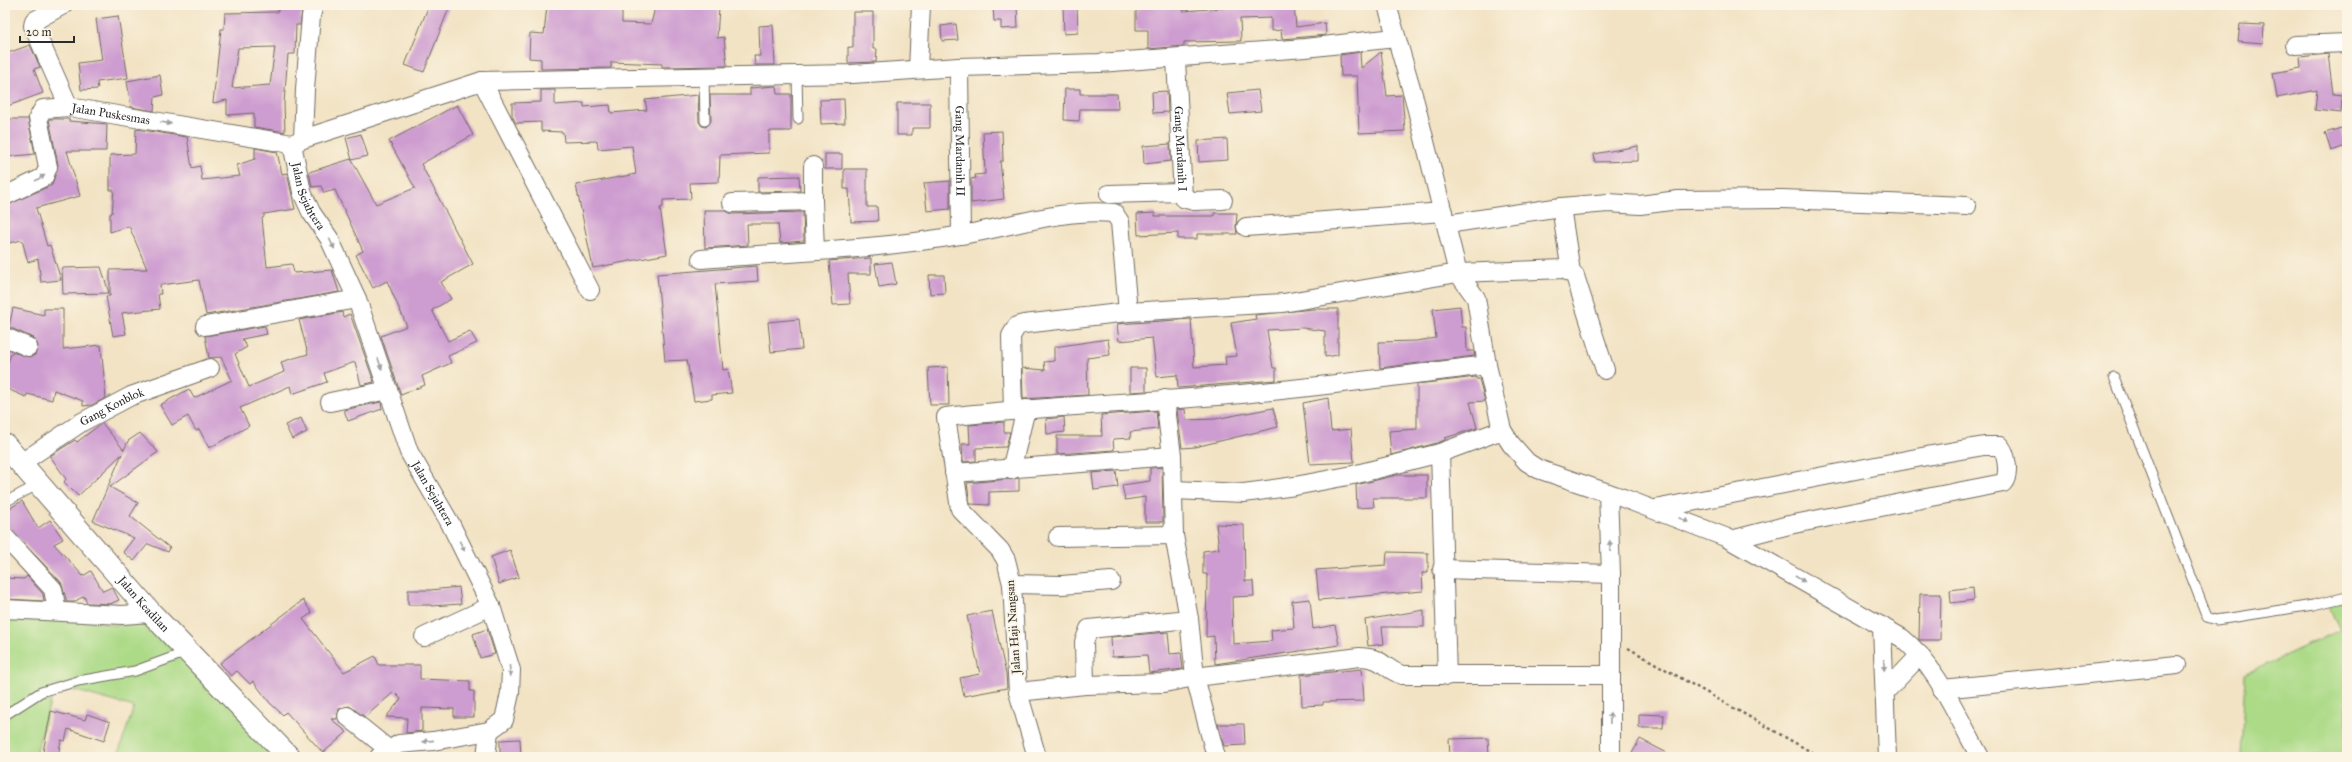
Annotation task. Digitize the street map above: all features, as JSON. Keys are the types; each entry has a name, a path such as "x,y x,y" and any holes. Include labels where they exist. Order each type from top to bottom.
{"main road":[{"name":"Jalan Keadilan","path":"5,445 40,483 151,613 289,757"}],"street":[{"path":"63,5 34,21 33,26 70,107"},
{"name":"Jalan Sejahtera","path":"314,5 311,16 305,89 298,141 302,192 311,212 329,238 357,299 409,452 450,522 491,606 511,670 510,693 504,720 489,731 433,741 393,752"},
{"path":"918,69 920,5"},
{"path":"1387,5 1395,38 1414,98 1458,273 1476,298 1487,365 1502,430 1510,444 1527,462 1538,469 1655,509 1731,540 1902,638 1920,655 1942,689 1980,757"},
{"path":"298,141 482,81 852,74 959,67 1176,59 1395,38"},
{"path":"2295,45 2347,43"},
{"name":"Gang Mardanih I","path":"1176,59 1181,192 1183,198 1188,200 1223,200"},
{"name":"Gang Mardanih II","path":"959,67 961,235"},
{"path":"482,81 590,290"},
{"name":"Jalan Puskesmas","path":"5,196 44,177 47,173 48,167 38,118 43,109 70,107 298,141"},
{"path":"813,166 815,250"},
{"path":"1109,194 1181,192"},
{"path":"1246,227 1445,218 1608,203 1640,204 1678,200 1774,199 1968,206"},
{"path":"732,203 813,201"},
{"path":"1561,207 1571,272"},
{"path":"701,259 815,250 961,235 1029,220 1098,212 1114,213 1120,222 1128,312"},
{"path":"1011,470 1020,409 1011,336 1017,326 1128,312 1283,303 1458,273 1564,269 1571,272 1575,276 1605,370"},
{"path":"205,326 357,299"},
{"path":"5,337 28,347"},
{"path":"1020,409 1096,406 1165,399 1241,394 1487,365"},
{"name":"Gang Konblok","path":"21,463 82,422 131,396 210,368"},
{"path":"330,402 388,390"},
{"path":"1165,399 1172,456 1174,535 1189,619 1195,677 1216,757"},
{"name":"Jalan Haji Nangsan","path":"1020,409 946,417 960,509 1000,550 1006,560 1012,584 1018,692 1037,757"},
{"path":"1174,490 1244,493 1353,475 1440,453 1502,430"},
{"path":"1655,509 1984,446 2000,446 2003,449 2007,473 2003,483 1789,525 1731,540"},
{"path":"1440,453 1442,569 1447,676"},
{"path":"954,473 1011,470 1172,456"},
{"path":"1608,493 1611,574 1610,757"},
{"path":"1058,537 1174,535"},
{"path":"5,537 53,589 57,611"},
{"path":"1442,569 1611,574"},
{"path":"1012,584 1062,585 1111,581"},
{"path":"424,637 491,606"},
{"path":"5,609 122,615 151,613"},
{"path":"1085,685 1084,642 1089,629 1189,619"},
{"path":"1882,626 1886,691 1887,757"},
{"path":"1886,691 1920,655"},
{"path":"1018,692 1085,685 1164,683 1195,677 1360,657 1380,660 1392,671 1402,675 1611,675"},
{"path":"1942,689 2177,666"},
{"path":"348,716 393,752"},
{"path":"486,757 489,731"}],"lane":[{"path":"797,75 798,119"},
{"path":"704,76 705,121"},
{"path":"2114,377 2207,617 2216,620 2313,605 2347,597"},
{"path":"5,502 40,483"},
{"path":"5,715 41,692 78,681 135,670 187,652"}],"path":[{"path":"1610,637 1748,718 1820,757"}],"green space":[{"path":"2347,589 2347,757 2241,756 2245,674 2340,630 2327,602"},
{"path":"5,606 115,625 162,620 276,745 268,757 134,757 119,751 134,707 55,685 35,757 5,757"}],"building":[{"path":"278,5 303,5 300,25 296,25 295,54 288,54 284,103 285,132 254,127 254,113 227,115 227,100 213,103 221,29 224,29 225,13 278,12","holes":["275,47 270,85 232,88 238,48"]},
{"path":"429,5 442,5 449,8 424,72 405,65"},
{"path":"547,5 622,7 622,23 651,24 655,7 719,7 717,38 724,37 727,66 662,67 662,64 611,62 611,68 541,69 541,59 529,58 530,33 544,34"},
{"path":"993,5 1017,5 1018,28 1001,29 1001,21 994,21"},
{"path":"1063,5 1077,5 1078,33 1064,34"},
{"path":"1141,5 1183,5 1183,11 1224,8 1224,5 1294,5 1296,27 1325,23 1326,35 1282,39 1281,30 1271,31 1271,18 1240,19 1241,41 1184,42 1184,46 1148,49 1148,30 1136,30 1136,10 1141,10"},
{"path":"853,12 873,12 873,49 877,49 876,62 848,63 848,47 853,48"},
{"path":"118,16 128,78 97,82 98,89 81,90 78,63 102,60 96,19"},
{"path":"956,24 958,40 942,41 941,26"},
{"path":"2240,24 2264,25 2263,43 2238,41"},
{"path":"773,25 775,65 755,65 754,56 760,56 759,26"},
{"path":"30,45 40,67 34,69 43,93 5,107 5,54"},
{"path":"1360,52 1361,68 1381,52 1387,96 1402,95 1405,131 1359,133 1357,76 1341,76 1340,55"},
{"path":"2328,54 2333,94 2342,95 2341,113 2315,110 2317,90 2277,98 2273,73 2301,68 2300,57"},
{"path":"160,75 163,95 155,97 154,111 131,107 127,81"},
{"path":"776,86 777,94 791,94 791,131 769,131 769,153 720,155 719,182 690,183 691,199 663,200 663,207 660,208 667,254 593,268 576,185 636,174 632,146 598,149 597,141 564,142 563,132 541,131 541,122 516,123 512,116 512,103 541,102 541,90 555,90 555,105 584,103 584,107 610,105 611,113 647,110 645,100 698,95 699,122 702,126 706,127 711,121 710,95 750,95 750,88"},
{"path":"1065,89 1080,89 1080,94 1117,94 1118,109 1080,109 1079,121 1064,120"},
{"path":"1258,90 1261,111 1230,114 1227,93"},
{"path":"1167,91 1168,112 1153,113 1152,92"},
{"path":"844,99 845,123 821,124 820,100"},
{"path":"897,103 930,103 930,128 912,128 912,135 897,135"},
{"path":"457,105 473,135 421,164 473,264 441,282 451,299 432,310 448,341 470,331 477,343 448,356 451,363 422,376 425,385 401,395 381,336 407,326 387,281 373,288 356,255 363,251 335,190 324,193 321,186 312,187 309,172 351,159 376,204 415,188 389,141"},
{"path":"5,119 28,119 35,154 5,157"},
{"path":"49,119 69,119 69,121 107,124 106,151 67,151 80,196 36,208 47,246 50,245 61,280 41,282 38,259 28,262 22,240 5,244 5,206 52,185 58,165"},
{"path":"2341,128 2346,146 2331,151 2325,133"},
{"path":"136,129 187,137 192,168 200,166 202,180 240,176 237,165 255,159 255,148 277,152 282,174 287,173 295,209 264,214 264,217 262,218 267,267 292,264 294,273 332,270 339,292 206,315 199,280 160,285 161,294 158,294 160,309 122,313 126,334 113,336 106,296 110,296 110,270 147,269 129,226 110,232 110,214 112,213 114,190 110,190 110,155 135,154"},
{"path":"1002,131 1003,161 1000,161 1004,199 971,203 971,179 976,178 975,175 985,174 983,132"},
{"path":"361,134 368,156 352,160 346,138"},
{"path":"1227,139 1228,160 1199,162 1198,141"},
{"path":"1170,144 1171,161 1144,164 1143,146"},
{"path":"1638,146 1638,161 1595,162 1594,154"},
{"path":"825,154 842,154 842,169 825,169"},
{"path":"844,169 867,169 867,207 877,207 878,221 851,222 849,189 844,189"},
{"path":"799,176 800,191 758,192 758,177"},
{"path":"950,181 950,209 927,211 924,183"},
{"path":"704,210 724,210 732,214 803,212 804,241 780,243 778,224 747,224 748,245 705,248"},
{"path":"1155,213 1155,216 1214,216 1214,213 1237,213 1237,234 1197,234 1197,239 1178,239 1178,233 1138,235 1137,214"},
{"path":"871,258 871,274 848,274 850,304 833,305 829,261"},
{"path":"892,262 896,284 879,287 875,264"},
{"path":"757,266 758,281 715,284 723,370 728,369 732,393 712,395 712,399 694,401 687,360 665,361 657,274"},
{"path":"101,267 109,293 63,294 62,268"},
{"path":"929,275 944,275 945,293 930,294"},
{"path":"1460,306 1462,327 1466,327 1467,351 1474,351 1475,356 1380,368 1379,342 1416,341 1436,338 1433,309"},
{"path":"13,308 44,315 44,309 63,309 63,349 101,345 106,398 92,405 83,406 83,401 54,390 52,400 27,394 26,397 5,388 5,370 12,352 30,357 35,355 38,346 33,338 9,327"},
{"path":"1313,309 1338,309 1338,355 1325,357 1325,331 1303,328 1267,330 1273,368 1276,368 1276,380 1178,388 1177,375 1157,377 1152,338 1119,341 1117,324 1191,319 1194,367 1226,365 1225,357 1237,356 1231,323 1256,319 1255,315"},
{"path":"342,312 343,317 350,314 374,382 361,385 355,362 324,373 327,382 292,394 290,386 240,408 249,426 209,448 199,429 196,431 188,416 172,425 160,405 189,389 194,398 232,380 221,357 209,358 205,336 265,326 267,334 242,339 247,347 235,354 249,387 284,372 281,362 308,354 299,320"},
{"path":"799,319 802,349 771,352 768,322"},
{"path":"1108,339 1110,355 1087,358 1088,395 1023,399 1022,368 1045,370 1044,362 1054,361 1054,347"},
{"path":"948,367 949,405 930,405 928,368"},
{"path":"1130,368 1146,368 1146,391 1130,392"},
{"path":"1476,377 1476,379 1479,379 1485,401 1470,402 1477,428 1445,438 1445,440 1437,443 1391,455 1389,431 1417,429 1417,384"},
{"path":"1328,398 1331,431 1351,429 1354,462 1310,464 1303,403"},
{"path":"381,402 382,409 348,421 344,410"},
{"path":"1273,408 1278,427 1195,447 1182,448 1177,410 1185,409 1186,420 1215,419"},
{"path":"1156,411 1158,429 1130,432 1131,438 1113,439 1114,450 1057,454 1057,436 1102,436 1101,415"},
{"path":"1064,417 1065,432 1047,434 1046,419"},
{"path":"301,418 307,432 292,439 285,425"},
{"path":"1004,422 1004,432 1010,432 1006,447 976,448 976,461 963,462 962,444 970,444 969,425"},
{"path":"102,423 124,450 128,441 140,433 158,452 110,487 138,503 130,516 170,548 168,552 148,544 134,561 123,552 134,538 93,521 122,454 78,496 64,482 66,479 50,456 75,440 77,442"},
{"path":"1162,467 1163,522 1145,522 1145,497 1125,500 1122,485 1150,481 1150,468"},
{"path":"1116,471 1118,487 1094,490 1092,473"},
{"path":"1397,475 1427,475 1427,498 1373,498 1374,507 1357,508 1356,485"},
{"path":"1019,478 1019,491 989,492 989,505 970,504 967,483"},
{"path":"22,501 38,528 50,520 63,539 54,544 83,576 91,571 103,591 112,587 119,600 110,604 87,603 84,596 74,602 67,602 61,582 5,524 5,511"},
{"path":"1216,524 1244,525 1245,581 1253,581 1254,596 1232,597 1233,644 1272,641 1271,630 1294,628 1292,601 1310,599 1313,629 1335,625 1339,645 1215,664 1214,636 1206,637 1207,574 1203,574 1203,551 1219,549"},
{"path":"510,550 519,577 499,584 491,557"},
{"path":"1387,552 1428,553 1428,573 1422,573 1423,591 1319,600 1316,570 1386,565"},
{"path":"27,576 43,594 44,601 5,599 5,578 24,579"},
{"path":"459,587 461,604 431,606 408,605 408,590 430,590"},
{"path":"1973,587 1974,600 1951,603 1950,590"},
{"path":"1920,594 1941,594 1940,640 1919,640"},
{"path":"303,600 312,613 303,619 344,672 375,656 379,665 420,665 420,679 470,681 470,691 474,691 474,717 454,717 454,709 422,708 422,731 406,733 407,718 386,717 401,699 394,692 365,717 349,706 339,709 337,719 331,719 347,732 323,753 286,712 283,715 270,703 253,681 250,684 237,671 231,676 220,663"},
{"path":"1424,610 1424,627 1382,627 1384,644 1368,646 1365,620"},
{"path":"992,611 1006,674 1007,688 964,696 960,678 980,674 967,616"},
{"path":"487,629 495,654 480,658 473,634"},
{"path":"1168,632 1170,654 1181,653 1183,669 1149,673 1147,655 1112,657 1111,637"},
{"path":"1362,669 1364,701 1323,702 1323,705 1302,706 1301,675"},
{"path":"51,711 85,720 87,714 110,722 104,741 68,729 65,741 61,740 58,757 42,757"},
{"path":"1639,714 1664,715 1663,728 1639,728"},
{"path":"1218,724 1244,724 1245,745 1224,746"},
{"path":"1488,738 1489,757 1450,757 1449,739"},
{"path":"520,739 521,757 500,757 500,740"},
{"path":"1640,739 1675,757 1630,757"}]}
